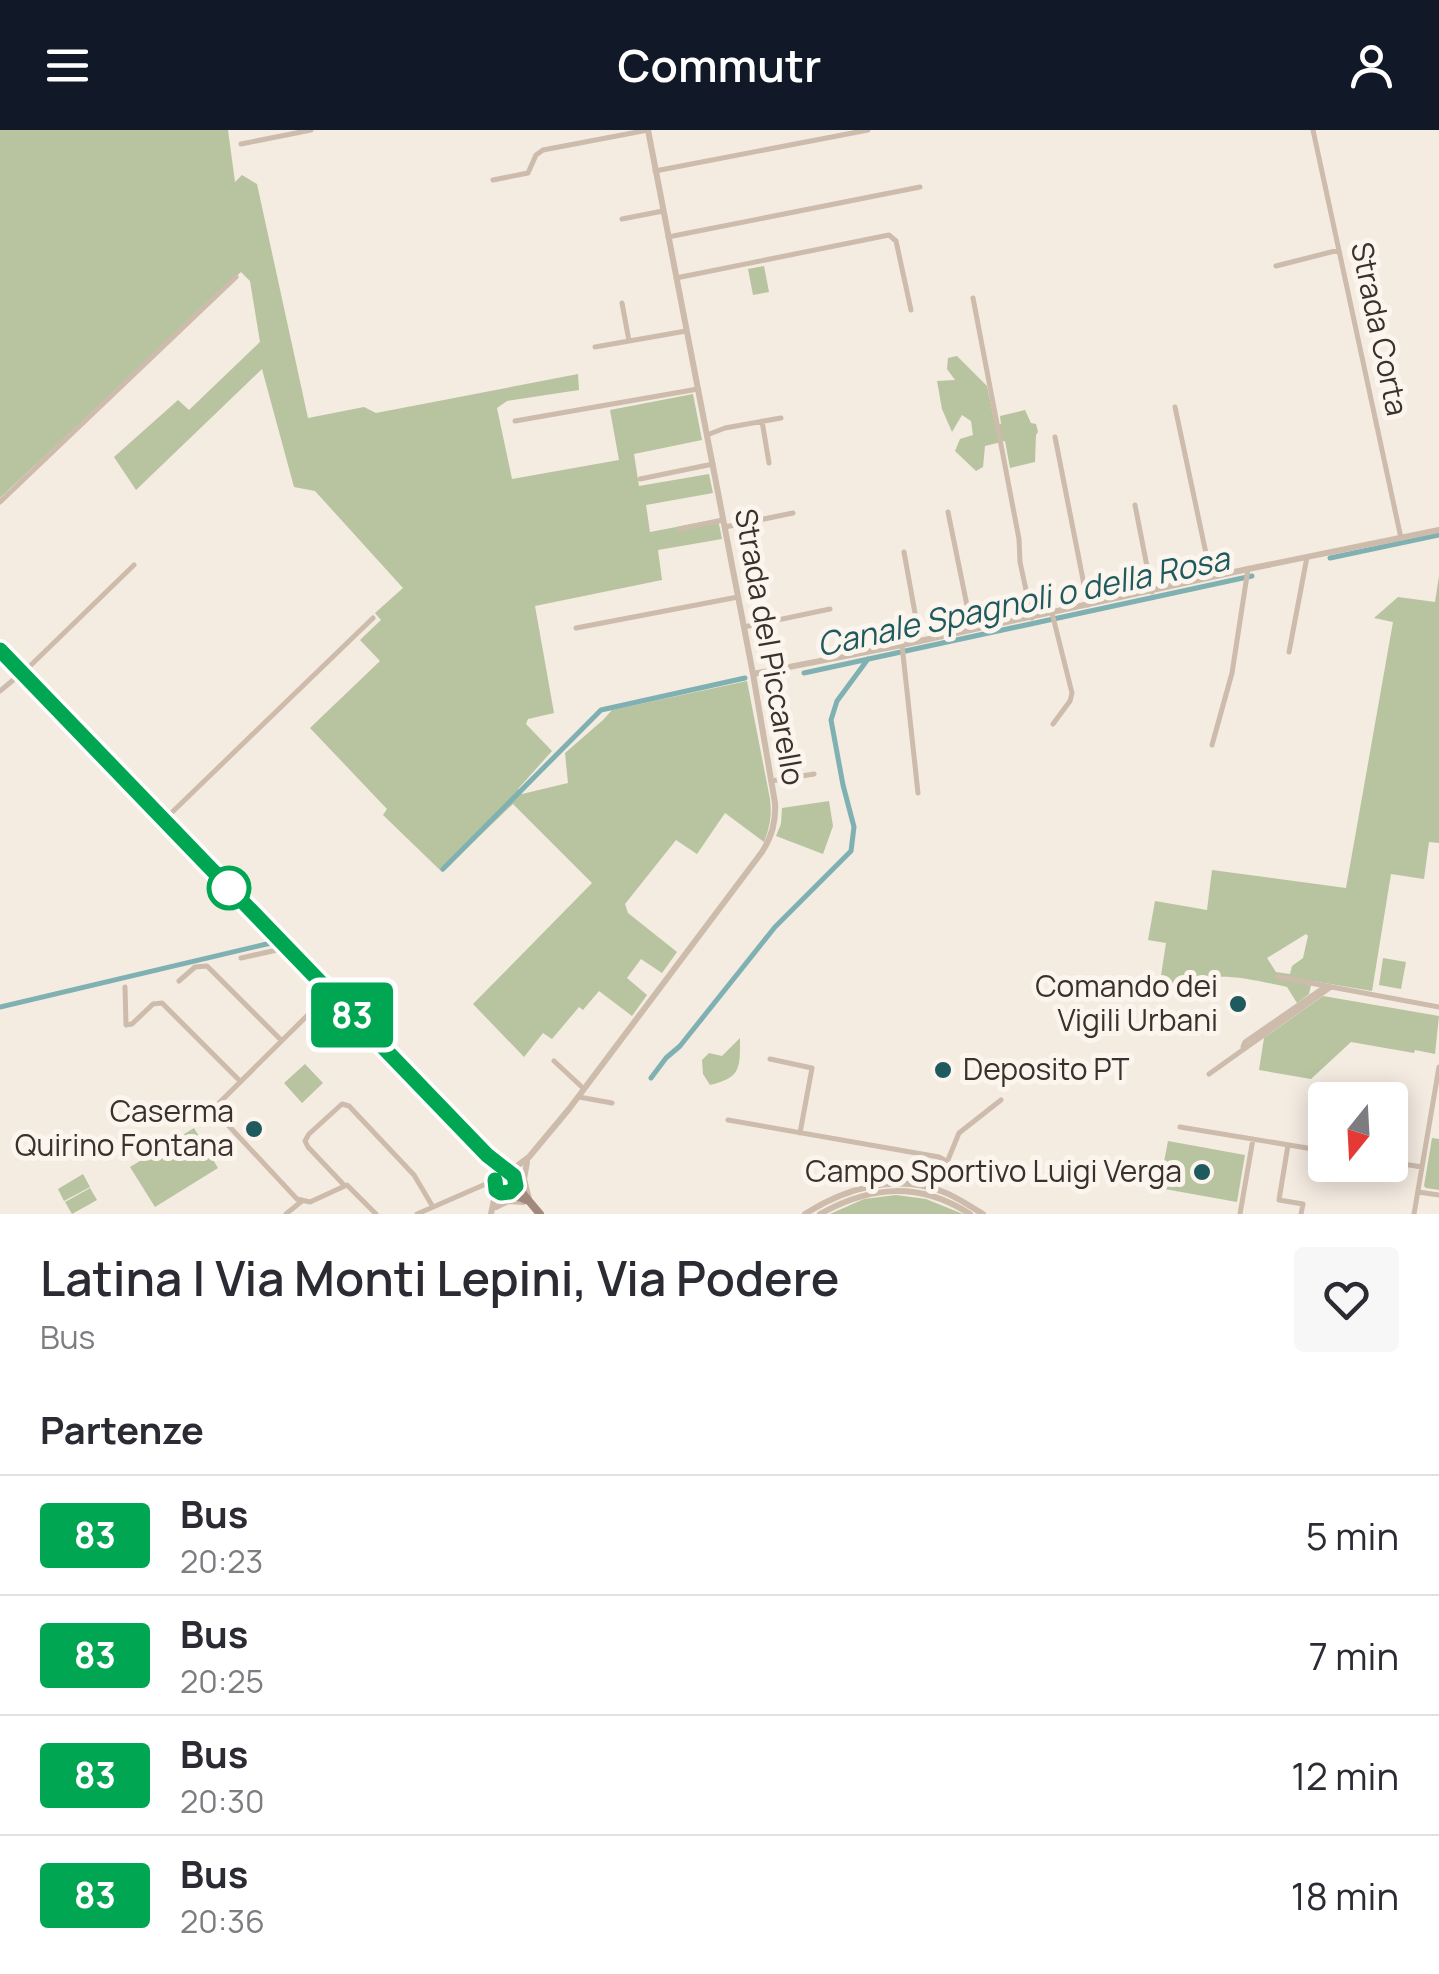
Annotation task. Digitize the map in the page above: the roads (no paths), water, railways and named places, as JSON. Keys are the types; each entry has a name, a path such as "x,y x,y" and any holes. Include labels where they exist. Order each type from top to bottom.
{"main road":[{"path":"0,650 487,1155 508,1172 540,1214"},
{"path":"487,1155 500,1187 531,1204"},
{"path":"500,1187 502,1172 508,1172"},
{"path":"500,1187 513,1190 516,1181"}],"street":[{"path":"241,144 311,130"},
{"path":"493,180 528,173 536,154 543,150 648,130"},
{"name":"Strada del Piccarello","path":"516,1181 526,1162 766,846 775,821 753,674 648,130"},
{"path":"656,171 868,130"},
{"name":"Strada Corta","path":"1313,130 1401,538"},
{"path":"668,237 920,188"},
{"path":"622,219 663,212"},
{"path":"676,278 889,235 896,241 911,310"},
{"path":"1276,266 1339,250"},
{"path":"0,502 236,277"},
{"path":"973,298 1032,618"},
{"path":"622,303 630,340"},
{"path":"595,347 686,330"},
{"path":"515,421 698,389"},
{"path":"1175,407 1211,577"},
{"path":"707,435 781,418"},
{"path":"762,421 769,462"},
{"path":"1055,437 1088,605"},
{"path":"640,479 713,464"},
{"path":"1136,505 1152,592"},
{"path":"948,512 972,630"},
{"path":"679,528 792,513"},
{"path":"753,674 1439,530"},
{"path":"904,552 920,641"},
{"path":"1290,652 1307,557"},
{"path":"0,691 134,565"},
{"path":"1212,744 1232,673 1248,569"},
{"path":"576,628 738,597"},
{"path":"744,628 830,609"},
{"path":"1052,613 1072,695 1053,724"},
{"path":"163,821 373,618"},
{"path":"902,645 918,793"},
{"path":"770,781 814,774"},
{"path":"241,958 286,948"},
{"path":"180,980 195,967 207,966 282,1040"},
{"path":"1278,978 1439,1007"},
{"path":"125,987 125,1024 132,1024 153,1004 162,1003 240,1081"},
{"path":"1209,1074 1328,987"},
{"path":"330,993 214,1106 214,1113 302,1202 347,1186"},
{"path":"770,1059 812,1068 800,1133"},
{"path":"554,1061 581,1093 612,1103"},
{"path":"1414,1214 1439,1068"},
{"path":"936,1189 960,1131 1001,1100"},
{"path":"374,1214 305,1141 336,1106 346,1104 412,1172 432,1207"},
{"path":"728,1120 939,1157 948,1162"},
{"path":"1180,1127 1308,1148"},
{"path":"1240,1214 1253,1139"},
{"path":"1288,1145 1280,1200 1302,1204 1301,1214"},
{"path":"495,1162 507,1166 526,1162 524,1182 531,1204"},
{"name":"Strada del Piccarello","path":"508,1172 526,1162"},
{"path":"1408,1165 1422,1167"},
{"path":"806,1214 828,1200 870,1186 907,1184 936,1189 983,1214"},
{"path":"417,1214 474,1188 500,1187 492,1212"},
{"path":"820,1214 860,1196 896,1191 938,1196 970,1214"},
{"path":"1418,1192 1439,1195"},
{"path":"492,1212 514,1200 531,1204"},
{"path":"286,1214 302,1202"}],"waterway":[{"name":"Canale Spagnoli o della Rosa","path":"1330,558 1439,535"},
{"name":"Canale Spagnoli o della Rosa","path":"804,673 1252,576"},
{"path":"651,1078 775,927 851,851 854,827 831,720 837,701 868,659"},
{"name":"Canale Spagnoli o della Rosa","path":"443,869 601,710 745,678"},
{"path":"0,1007 271,943"}],"place":[{"name":"Comando dei Vigili Urbani","path":"1238,1004"},
{"name":"Deposito PT","path":"943,1070"},
{"name":"Caserma Quirino Fontana","path":"254,1129"},
{"name":"Campo Sportivo Luigi Verga","path":"1202,1172"}]}
